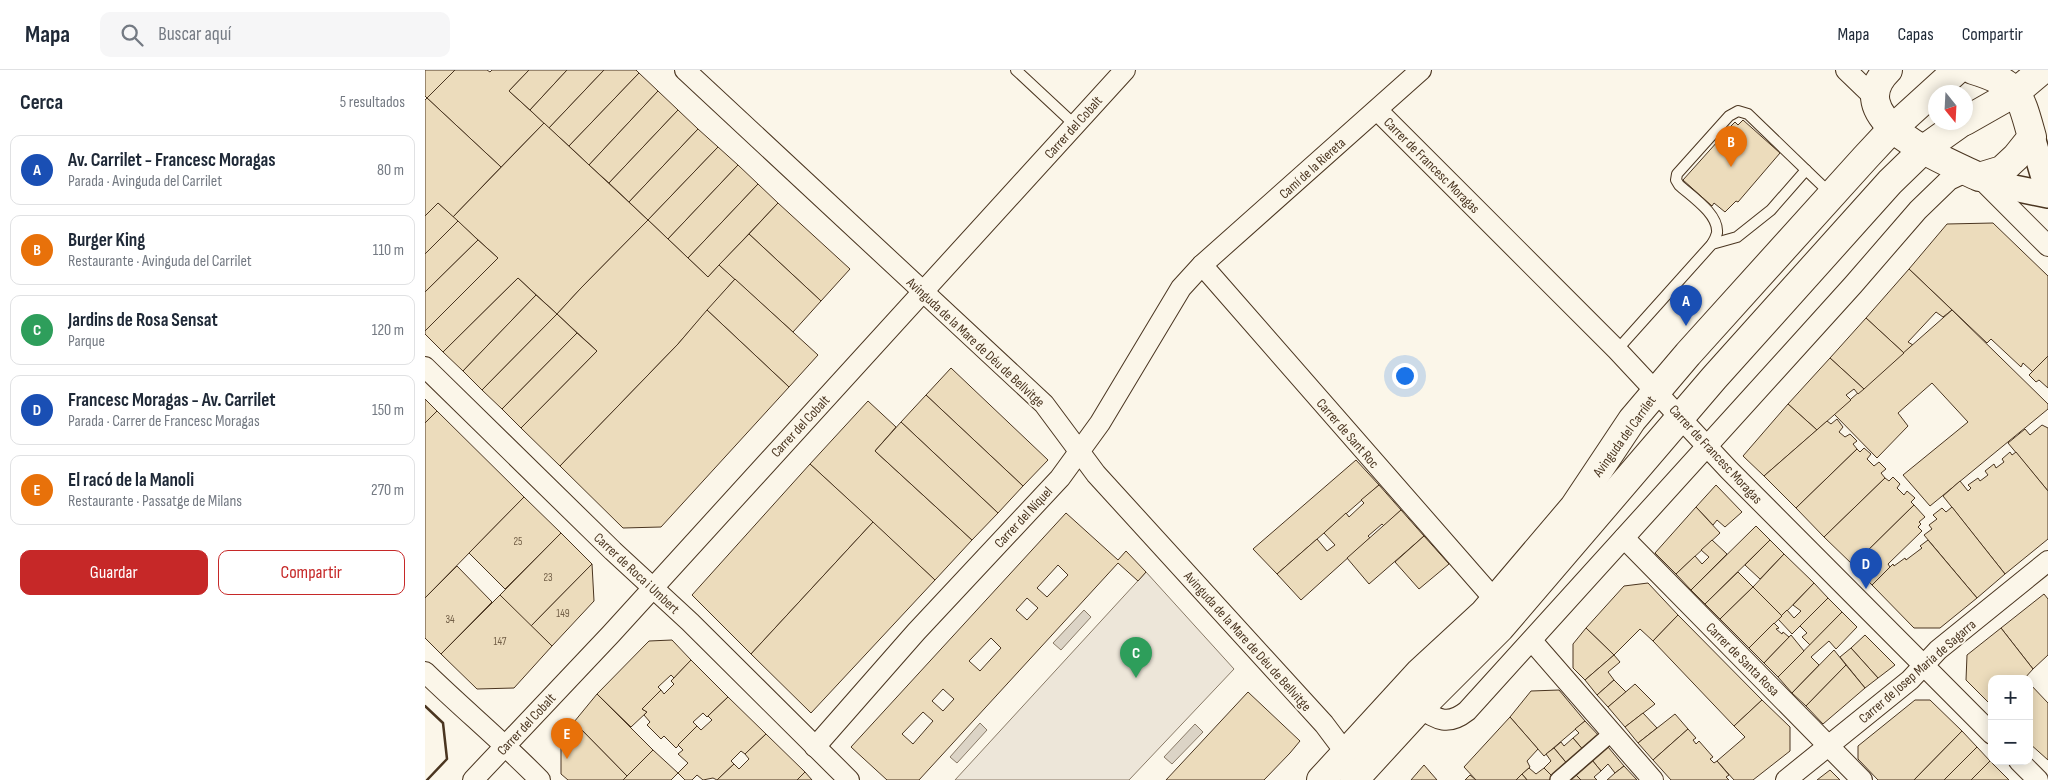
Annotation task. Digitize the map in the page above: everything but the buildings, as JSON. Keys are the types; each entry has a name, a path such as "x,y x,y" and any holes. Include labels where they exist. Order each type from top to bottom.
{"main road":[{"path":"1888,70 1876,85 1875,98 1879,112 1892,129 1924,149 1974,174 2002,170 2017,157 2032,137 2023,105 2016,92 2006,83 1973,70"},
{"name":"Avinguda del Carrilet","path":"1357,771 1420,672 1463,634 1495,600 1573,507 1632,420 1892,129 1957,70"},
{"name":"Avinguda del Carrilet","path":"1973,117 2016,92 2041,70"},
{"name":"Avinguda del Carrilet","path":"1321,780 1357,771 1501,628 1681,417 1890,182 1924,149 1952,130"}],"street":[{"name":"Avinguda de la Mare de Déu de Bellvitge","path":"685,70 923,293 1045,404 1096,474 1324,724 1357,771"},
{"name":"Carrer del Cobalt","path":"473,780 923,293 1125,70"},
{"name":"Camí de la Riereta","path":"1202,265 1421,70"},
{"path":"1846,70 1875,98"},
{"name":"Carrer de Francesc Moragas","path":"1377,110 1617,350 1706,445 1988,730"},
{"path":"1420,708 1444,721 1457,718 1467,711 1532,641 1706,445 1853,286 1932,195 1949,180 1974,174 2014,188 2048,193 2032,137"},
{"path":"1974,174 2048,246"},
{"name":"Carrer del Níquel","path":"815,746 916,632 1060,478 1100,423 1181,288 1202,265"},
{"name":"Carrer de Sant Roc","path":"1202,265 1495,600"},
{"name":"Carrer de Roca i Umbert","path":"425,367 652,588 690,622 849,780"},
{"name":"Carrer de Santa Rosa","path":"1624,538 1862,780"},
{"name":"Carrer de Josep Maria de Sagarra","path":"1786,780 1910,680 1938,650 2048,560"},
{"path":"1532,641 1653,780"},
{"path":"425,672 459,706 506,744 541,780"},
{"path":"1558,780 1605,740"},
{"path":"2023,765 2038,780"}],"lane":[{"path":"1016,70 1075,125"},
{"path":"1617,350 1712,244 1717,233 1711,215 1676,180 1677,174 1729,116 1739,111 1749,114 1832,194"},
{"path":"1712,244 1737,236 1771,210 1806,170"}],"shaded area":[{"path":"1146,572 1234,669 1129,780 955,780"},
{"path":"1084,610 1091,617 1061,650 1053,643"},
{"path":"980,723 987,730 957,763 950,757"},
{"path":"1195,724 1203,732 1172,764 1164,757"}],"wall":[{"path":"425,706 443,723 447,759 427,780"}],"place":[{"name":"Burger King","path":"1731,167"},
{"name":"Av. Carrilet - Francesc Moragas","path":"1686,326"},
{"name":"Francesc Moragas - Av. Carrilet","path":"1866,589"},
{"name":"Jardins de Rosa Sensat","path":"1136,678"},
{"name":"El racó de la Manoli","path":"567,759"}]}
